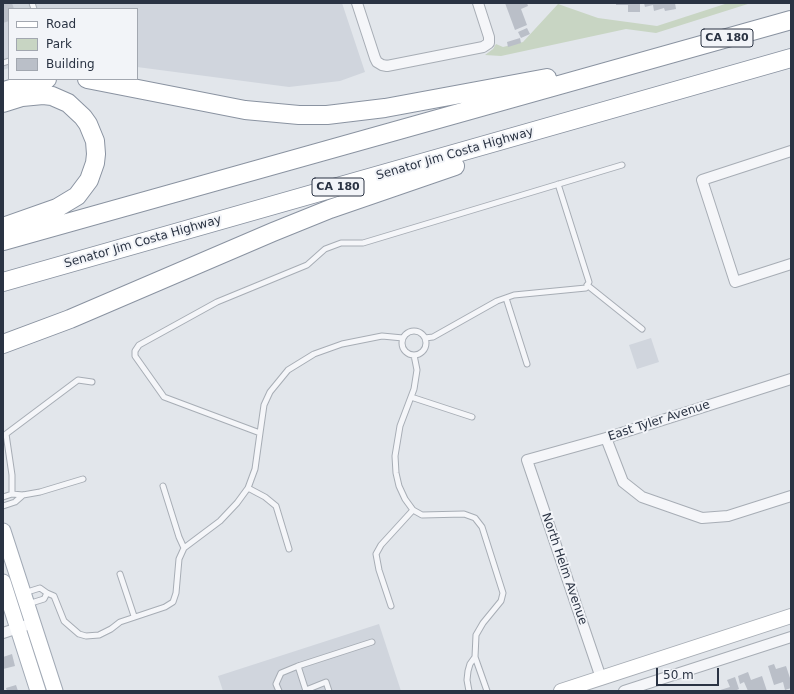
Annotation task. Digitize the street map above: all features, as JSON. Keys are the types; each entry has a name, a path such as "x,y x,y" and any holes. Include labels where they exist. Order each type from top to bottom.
{"highway":[{"name":"CA 180","path":"3,241 791,20"},
{"path":"92,80 245,110 292,115 327,115 385,108 664,56"},
{"name":"Senator Jim Costa Highway","path":"3,282 791,58"},
{"path":"3,91 37,80"},
{"path":"3,344 70,319 330,209 673,91"},
{"path":"3,103 22,97 43,95 52,96 68,103 84,117 88,124 95,141 96,154 96,163 89,180 77,196 57,208 3,227"}],"main road":[{"path":"3,531 7,550 25,599 55,691"},
{"path":"3,582 38,691"},
{"path":"561,691 583,688 601,678 791,616"}],"street":[{"path":"357,3 375,58 377,62 382,65 392,65 484,47 489,43 489,37 478,3"},
{"path":"791,152 702,180 735,282 791,264"},
{"name":"East Tyler Avenue","path":"527,460 606,438 791,379"},
{"path":"606,438 623,482 642,497 702,518 728,516 791,496"},
{"name":"North Helm Avenue","path":"527,460 601,678"},
{"path":"3,633 33,623"},
{"path":"624,691 791,637"}],"lane":[{"path":"260,433 164,397 135,356 139,345 217,302 307,265 325,250 341,243 363,243 622,165"},
{"path":"425,338 433,337 497,301 514,295 586,288 590,282 558,184"},
{"path":"587,285 642,329"},
{"path":"506,298 527,364"},
{"path":"412,331 420,332 425,338 426,342 424,350 414,355 406,352 402,346 403,338 412,331"},
{"path":"25,599 40,588 54,596 64,621 78,634 86,636 99,635 111,629 120,622 134,616 165,607 173,602 176,592 179,559 184,548 220,521 237,503 248,488 255,469 264,405 270,392 288,370 314,354 342,344 382,336 403,338"},
{"path":"414,355 416,370 414,389 400,426 395,456 396,473 399,486 405,499 413,510 422,515 464,514 475,518 482,528 503,593 501,601 483,622 476,635 476,657 486,691"},
{"path":"12,494 12,475 6,434 78,380 92,382"},
{"path":"411,397 472,417"},
{"path":"3,497 12,494 22,495 40,492 83,478"},
{"path":"163,486 179,537 184,548"},
{"path":"248,488 265,497 276,506 289,549"},
{"path":"3,506 15,502 22,495"},
{"path":"391,606 378,570 376,554 381,545 413,510"},
{"path":"120,574 134,616"},
{"path":"25,599 44,599 48,593"},
{"path":"279,691 276,684 281,673 372,642"},
{"path":"469,691 467,680 468,671 470,664 476,657"},
{"path":"298,666 306,690 326,682 329,691"}],"shaded area":[{"path":"3,3 342,3 365,72 340,81 289,87 138,67 138,8 8,8 8,68 3,70"},
{"path":"651,338 659,362 637,369 629,345"},
{"path":"379,624 401,691 223,691 218,676"}],"green space":[{"path":"728,3 751,3 656,33 626,29 501,56 485,55 493,49 496,44 503,47 523,42 558,4 598,18 657,26"}],"building":[{"path":"3,3 12,3 14,8 8,8 8,21 3,23"},
{"path":"505,3 527,3 528,6 521,9 527,25 515,30"},
{"path":"616,3 640,3 640,12 628,12 628,5 616,5"},
{"path":"644,3 675,3 676,9 665,11 664,8 654,11 653,5 645,7"},
{"path":"527,28 530,34 521,38 518,32"},
{"path":"520,38 521,43 508,47 507,42"},
{"path":"12,654 15,666 3,669 3,657"},
{"path":"774,664 776,669 786,666 791,681 791,688 785,690 783,682 774,685 768,666"},
{"path":"748,672 751,680 762,676 767,691 748,691 744,682 740,684 738,676"},
{"path":"735,677 739,689 735,691 717,691 730,687 727,680"},
{"path":"16,685 18,691 7,691 6,688"}]}
